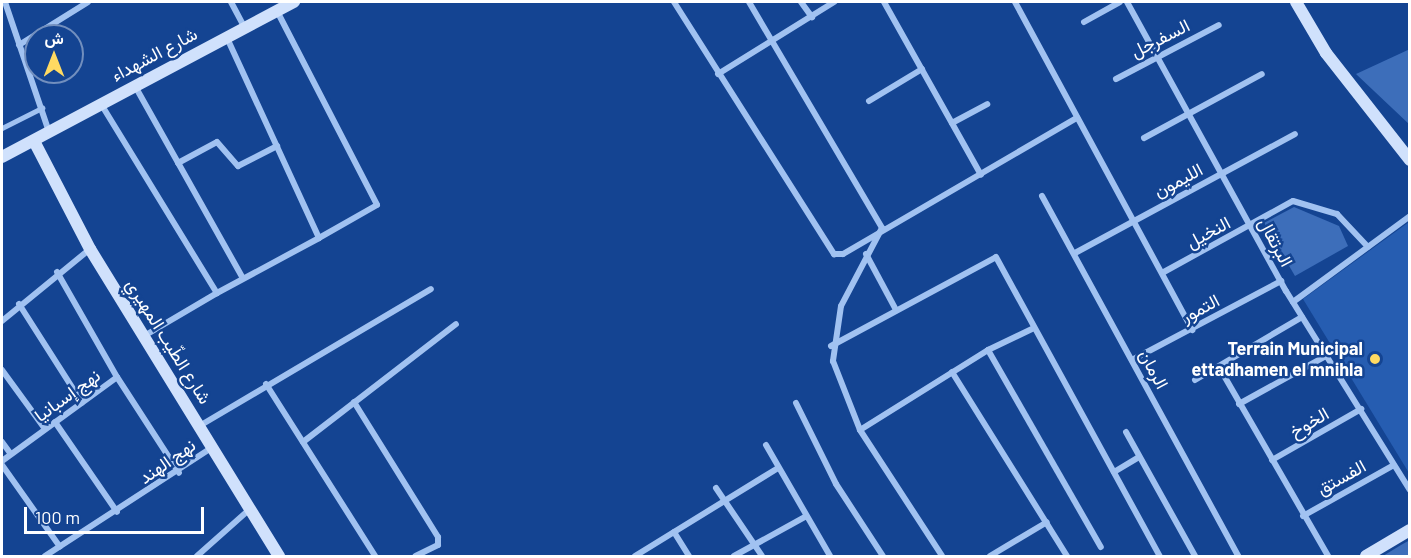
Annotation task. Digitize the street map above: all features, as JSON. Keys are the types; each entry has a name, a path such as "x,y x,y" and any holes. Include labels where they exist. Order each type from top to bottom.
{"street":[{"path":"5,2 49,132"},
{"path":"19,45 88,2"},
{"path":"231,2 244,26"},
{"name":"شارع الشهداء","path":"2,158 244,26 294,2"},
{"path":"674,2 834,255 843,254 882,228 981,175 1077,118"},
{"path":"749,2 776,39 882,228"},
{"path":"801,2 812,17"},
{"path":"718,74 834,2"},
{"path":"884,2 981,175"},
{"path":"1016,2 1192,330"},
{"path":"1084,22 1120,2"},
{"name":"البرتقال","path":"1127,2 1192,115 1221,174 1293,302 1410,490"},
{"path":"1296,2 1336,68 1410,160"},
{"path":"144,336 242,278 377,206 277,10"},
{"name":"السفرجل","path":"1116,78 1219,25"},
{"path":"226,36 319,238"},
{"path":"869,101 922,69"},
{"path":"1144,138 1192,115 1262,74"},
{"path":"134,85 242,278"},
{"path":"101,104 217,293"},
{"path":"952,123 987,104"},
{"name":"الليمون","path":"1075,254 1295,134"},
{"name":"شارع الطّيب المهيري","path":"34,141 90,249 252,507 279,556"},
{"path":"178,163 217,142 238,166 277,146"},
{"name":"الرمان","path":"1042,196 1238,556"},
{"name":"النخيل","path":"1162,273 1251,226 1283,204 1301,201 1337,214 1368,247"},
{"path":"1293,302 1410,216"},
{"path":"882,228 866,254 841,306 831,346 836,373 860,430 942,556"},
{"path":"2,321 57,272 90,249"},
{"path":"866,254 896,310"},
{"path":"831,346 992,257 1002,264 1034,328 1160,556"},
{"path":"57,272 117,377"},
{"name":"التمور","path":"1132,360 1281,281"},
{"path":"201,425 266,384 431,289"},
{"path":"19,304 82,403"},
{"path":"1195,380 1302,317"},
{"path":"303,442 456,324"},
{"path":"860,430 988,350 1034,328"},
{"path":"988,350 1101,547"},
{"path":"1239,404 1326,356"},
{"path":"1219,367 1328,556"},
{"path":"2,370 45,429"},
{"path":"952,372 1067,556"},
{"name":"نهج إسبانيا","path":"2,463 10,453 117,377 179,473"},
{"path":"266,384 375,556"},
{"path":"354,402 438,537 438,544 416,556"},
{"path":"796,403 836,484 883,556"},
{"name":"الخوخ","path":"1272,460 1360,409"},
{"path":"55,422 117,512"},
{"path":"1126,432 1195,556"},
{"path":"2,442 10,453"},
{"path":"766,445 805,517 830,556"},
{"name":"نهج الهند","path":"45,556 179,473 213,447"},
{"path":"1113,472 1139,457"},
{"path":"2,463 60,547"},
{"name":"الفستق","path":"1303,516 1394,465"},
{"path":"635,556 724,499 778,468"},
{"path":"716,488 762,556"},
{"path":"197,556 252,507"},
{"path":"734,556 805,517"},
{"path":"990,556 1047,522"},
{"path":"1370,556 1410,530"},
{"path":"674,532 689,556"}],"lane":[{"path":"2,128 42,108"}],"shaded area":[{"name":"Terrain Municipal ettadhamen el mnihla","path":"1409,222 1409,473 1303,299"}],"building":[{"path":"1410,49 1410,125 1356,74"},
{"path":"1294,207 1339,226 1348,246 1295,276 1264,223"},
{"path":"1410,540 1410,556 1383,556 1401,545"}],"place":[{"name":"Terrain Municipal ettadhamen el mnihla","path":"1375,359"}]}
